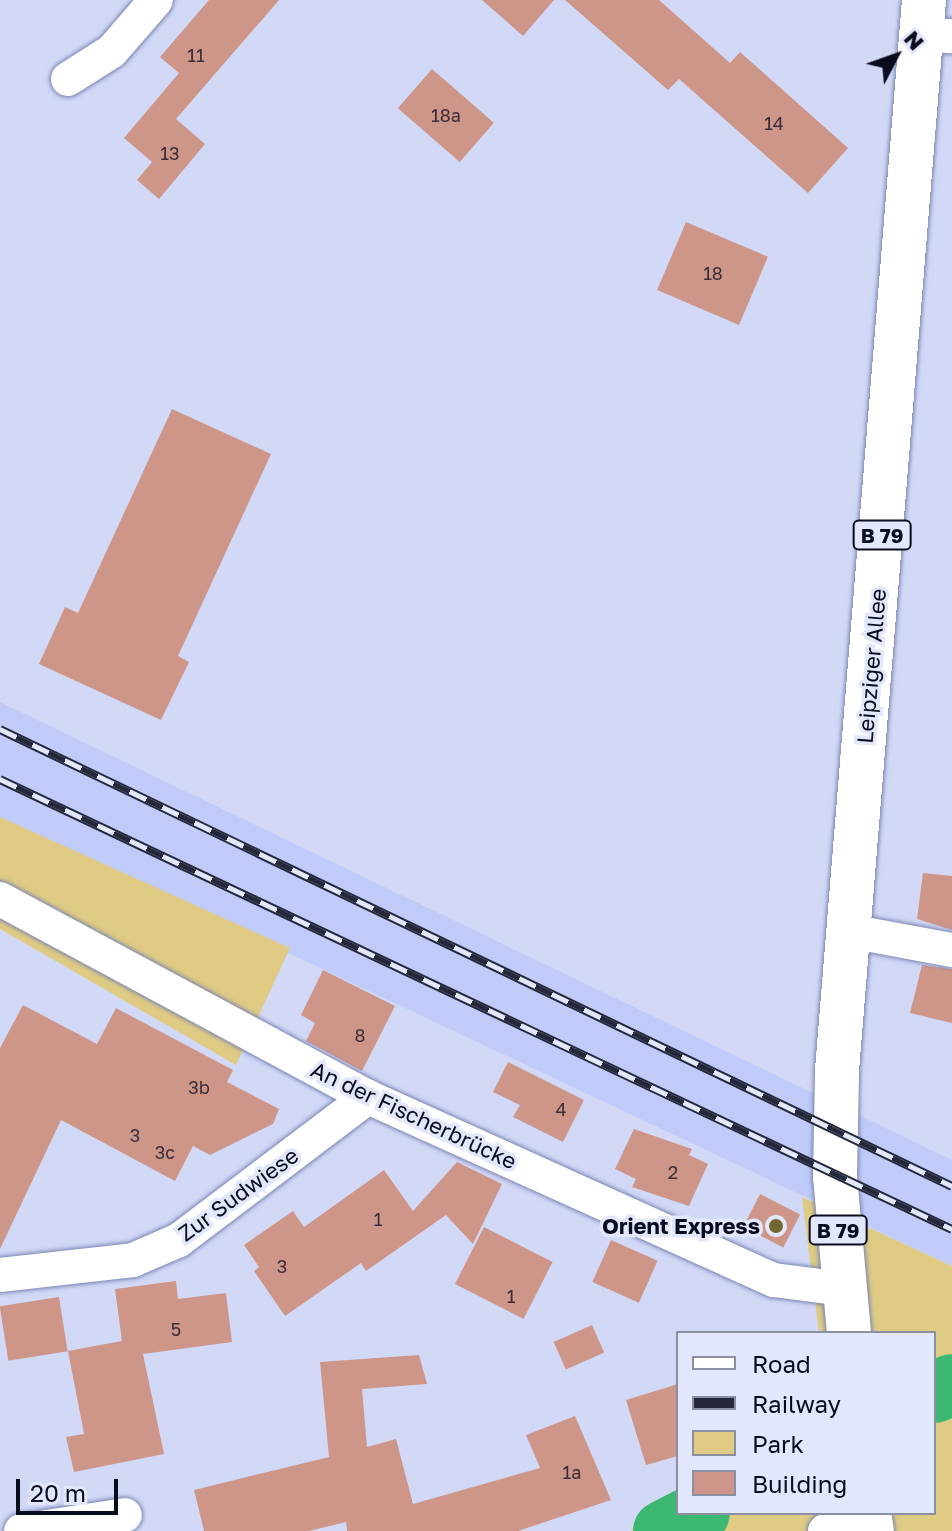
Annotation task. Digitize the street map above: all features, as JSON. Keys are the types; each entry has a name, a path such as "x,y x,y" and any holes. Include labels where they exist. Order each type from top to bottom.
{"main road":[{"name":"Leipziger Allee","path":"849,1331 835,1154 849,931 932,24"}],"street":[{"path":"68,79 112,51 156,0"},
{"name":"An der Fischerbrücke","path":"0,899 368,1097 774,1280 844,1289"},
{"path":"849,931 952,950"},
{"name":"Zur Sudwiese","path":"0,1275 133,1260 179,1240 368,1097"},
{"path":"21,1531 125,1515"},
{"path":"825,1531 864,1515"}],"shaded area":[{"path":"0,702 952,1160 952,1266 0,817"}],"green space":[{"path":"0,817 290,948 236,1065 0,929"},
{"path":"802,1197 952,1266 952,1531 630,1531 676,1510 676,1515 936,1515 936,1331 819,1331"}],"building":[{"path":"209,0 279,0 176,119 205,144 159,199 137,180 152,162 124,138 179,73 160,57"},
{"path":"482,0 554,0 523,36"},
{"path":"565,0 659,0 730,63 740,52 848,148 808,193 679,79 668,90"},
{"path":"432,69 494,123 460,162 398,108"},
{"path":"686,222 768,257 739,325 657,290"},
{"path":"172,409 271,454 178,656 189,662 161,720 39,664 65,607 78,613"},
{"path":"923,873 952,876 952,930 917,919"},
{"path":"922,965 952,969 952,1023 910,1013"},
{"path":"323,970 395,1006 362,1071 306,1041 315,1023 301,1015"},
{"path":"23,1005 97,1044 116,1008 233,1070 227,1082 279,1109 273,1124 210,1155 193,1146 175,1181 61,1120 0,1249 0,1048"},
{"path":"508,1062 584,1100 563,1142 513,1117 520,1105 493,1092"},
{"path":"634,1129 692,1149 689,1155 708,1164 689,1206 632,1187 636,1179 615,1169"},
{"path":"457,1162 502,1184 473,1244 446,1215 366,1271 361,1263 285,1316 254,1271 259,1267 244,1245 293,1211 304,1227 384,1170 413,1211"},
{"path":"760,1194 800,1214 783,1247 743,1227"},
{"path":"484,1227 553,1262 524,1319 455,1284"},
{"path":"611,1240 658,1261 639,1303 592,1282"},
{"path":"176,1281 178,1299 226,1293 232,1342 143,1354 164,1454 74,1472 66,1437 84,1434 68,1351 122,1341 115,1289"},
{"path":"59,1297 68,1351 8,1361 0,1306"},
{"path":"592,1325 604,1352 566,1369 554,1342"},
{"path":"419,1355 427,1384 362,1389 367,1447 396,1439 413,1504 540,1468 526,1435 575,1416 611,1500 518,1531 347,1531 346,1522 309,1531 204,1531 194,1490 329,1457 320,1362"},
{"path":"676,1385 676,1457 646,1465 626,1400"}],"waterway":[{"path":"936,1391 952,1385"},
{"path":"664,1531 695,1515"}],"railway":[{"path":"0,729 952,1186"},
{"path":"0,779 952,1229"}],"place":[{"name":"Orient Express","path":"776,1226"}]}
